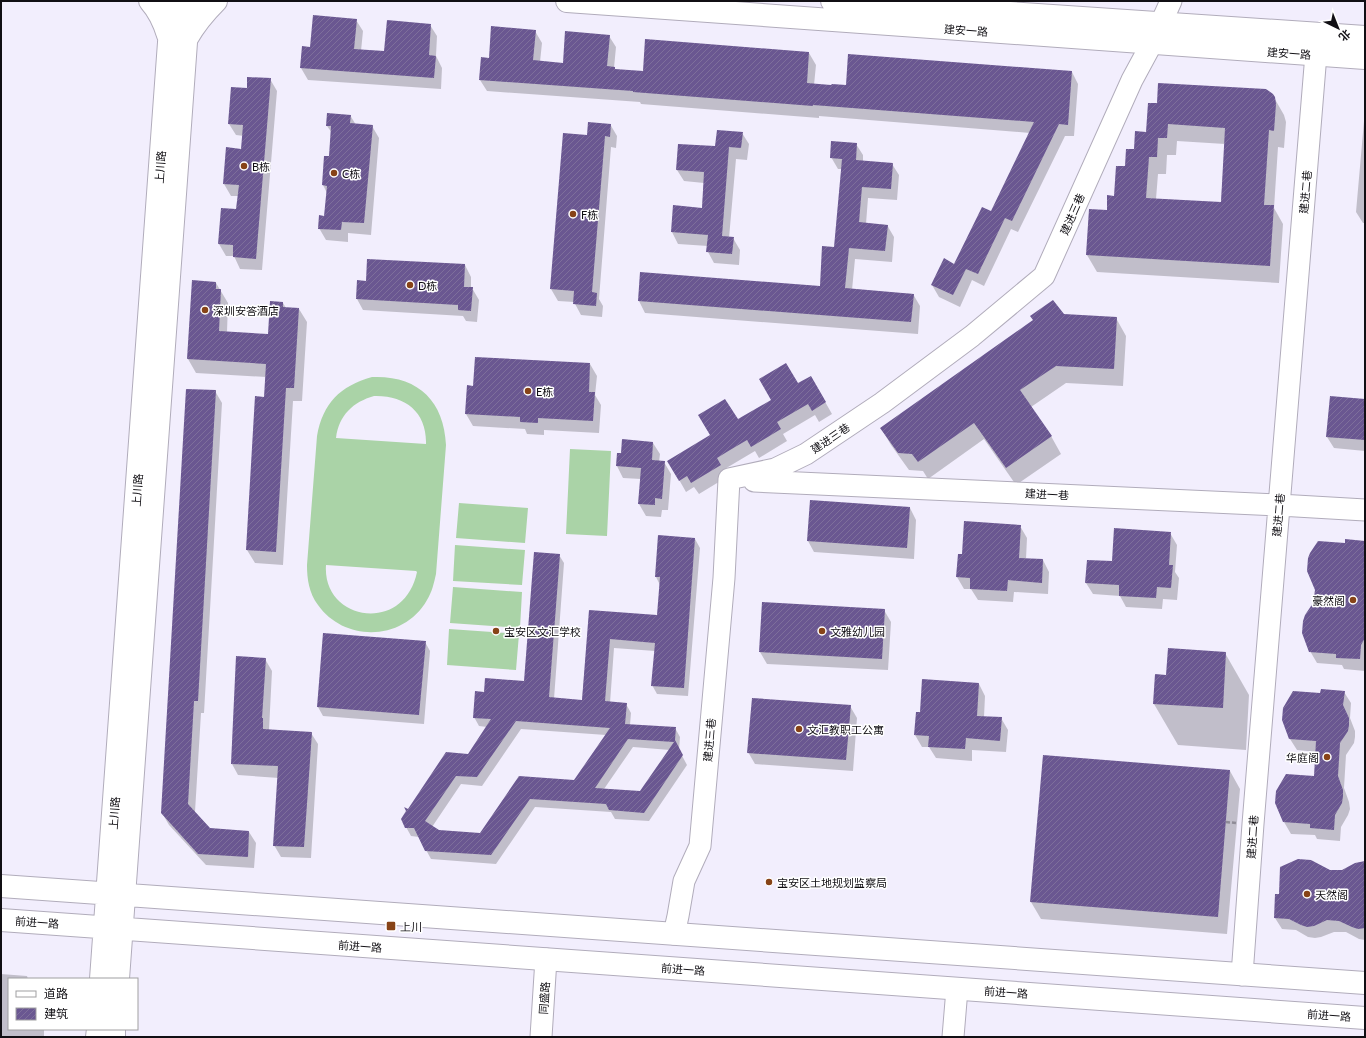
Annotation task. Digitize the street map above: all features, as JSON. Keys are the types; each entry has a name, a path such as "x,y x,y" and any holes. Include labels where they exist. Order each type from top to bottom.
{"main road":[{"path":"150,1 178,40 194,26 204,12 216,1"},
{"name":"上川路","path":"172,1 178,40"},
{"name":"上川路","path":"101,978 113,928 116,894 178,40 189,1"},
{"name":"建安一路","path":"567,1 640,4 1365,58"},
{"name":"建安一路","path":"832,1 1365,37"},
{"path":"1,886 1365,983"},
{"name":"前进一路","path":"1,920 1365,1018"},
{"name":"上川路","path":"113,928 118,978"}],"street":[{"name":"建进三巷","path":"674,934 684,881 700,846 724,578 729,479 776,469 806,454 882,403 965,341 1044,276 1132,80 1152,43 1171,1"},
{"name":"建进二巷","path":"1242,975 1316,54"},
{"name":"建进一巷","path":"729,479 1365,510"},
{"name":"同盛路","path":"541,1037 546,959"},
{"path":"954,1037 957,989"}],"green space":[{"path":"372,377 402,380 425,393 434,403 440,415 446,445 436,574 432,591 417,614 390,630 374,632 358,631 343,626 329,617 312,596 307,570 317,436 320,424 329,405 335,398 351,385","holes":["374,396 385,396 395,399 404,402 412,408 418,414 423,423 426,444 336,438 340,423 348,411 360,402","326,565 416,571 417,572 409,592 397,605 381,612 365,613 350,608 337,599 328,584"]},
{"path":"570,449 611,451 607,536 566,534"},
{"path":"459,503 528,508 525,543 456,538"},
{"path":"455,545 525,550 522,585 453,581"},
{"path":"453,587 522,592 520,628 450,623"},
{"path":"449,629 519,634 516,670 447,665"}],"building":[{"path":"313,15 357,19 354,49 384,51 387,20 431,24 429,55 436,56 434,78 300,68 302,46 310,47"},
{"path":"491,26 536,30 533,60 563,63 565,31 610,35 607,66 615,67 615,69 643,71 645,39 809,52 807,83 831,85 846,85 848,54 1072,71 1068,125 1059,124 1012,221 1005,218 978,274 966,269 953,295 931,285 944,258 954,264 982,207 991,211 1034,122 479,80 481,57 489,58"},
{"name":"B栋","path":"247,77 271,78 256,259 233,257 233,245 218,244 221,208 236,209 239,185 223,184 226,147 241,149 243,125 228,124 231,87 247,88"},
{"path":"1158,83 1266,89 1273,94 1276,104 1274,131 1269,130 1264,205 1274,205 1270,266 1086,255 1089,209 1107,210 1107,195 1114,196 1116,166 1125,166 1126,149 1134,149 1135,131 1146,132 1148,103 1157,103","holes":["1168,124 1225,128 1221,202 1146,198 1149,157 1157,157 1158,138 1167,138"]},
{"name":"C栋","path":"327,113 351,115 350,123 373,125 364,223 342,222 341,230 318,229 319,215 324,216 327,186 322,185 324,156 329,156 331,126 326,126"},
{"name":"F栋","path":"588,122 611,124 610,137 605,136 592,292 597,293 596,306 573,304 574,291 550,289 563,133 587,135"},
{"path":"717,130 743,132 741,148 729,147 722,236 734,237 732,254 706,252 708,235 671,232 673,205 702,208 704,172 676,170 678,144 715,146"},
{"path":"831,141 857,143 856,160 893,163 891,189 862,187 859,222 888,225 885,251 849,248 845,288 914,294 911,322 638,301 640,272 820,286 822,246 834,247 842,159 830,158"},
{"name":"D栋","path":"367,259 465,264 464,287 473,287 471,311 458,310 458,305 356,299 357,280 366,281"},
{"path":"192,280 216,282 216,289 221,289 219,331 268,334 270,301 283,302 283,307 299,308 294,388 286,388 276,552 246,550 255,396 264,397 266,364 187,359"},
{"path":"1053,300 1064,314 1117,317 1114,369 1056,366 1020,390 1052,436 1006,468 974,423 918,462 912,454 898,453 880,428 1033,320 1030,316"},
{"name":"E栋","path":"475,357 590,363 589,392 595,392 593,421 538,418 538,423 520,422 520,417 465,414 467,385 473,386"},
{"path":"786,363 798,383 811,376 826,402 812,411 808,404 777,422 781,429 751,447 747,440 730,450 717,458 721,465 691,483 687,476 679,481 667,461 710,435 698,415 725,399 738,419 771,400 759,379"},
{"path":"186,389 216,390 198,701 194,701 188,804 210,828 249,831 248,857 198,854 161,813"},
{"path":"1330,396 1365,399 1365,440 1326,437"},
{"path":"622,439 653,442 652,460 665,461 662,499 655,498 655,505 638,504 641,468 616,466 617,453 621,453"},
{"path":"810,500 910,507 907,548 807,541"},
{"path":"964,521 1021,525 1019,558 1043,559 1042,583 1008,580 1007,591 970,589 970,578 956,577 958,554 962,554"},
{"path":"1114,528 1171,532 1169,565 1173,565 1171,588 1157,587 1156,598 1119,596 1119,585 1085,583 1087,560 1112,561"},
{"path":"658,535 695,538 684,688 651,686 655,643 610,639 605,701 627,703 625,724 676,727 675,740 683,755 644,813 609,810 606,804 530,799 491,855 425,851 414,828 405,828 401,819 406,811 404,807 408,809 446,752 468,754 491,719 473,718 475,691 484,692 485,678 524,681 534,552 560,554 549,697 582,700 589,610 657,615 660,577 655,577","holes":["516,721 610,728 574,780 519,776 480,833 439,830 425,821 456,776 477,777","628,739 674,742 640,791 595,788"]},
{"name":"豪然阁","path":"1345,539 1365,541 1365,638 1361,645 1360,659 1336,658 1336,654 1309,652 1302,633 1303,621 1313,603 1315,590 1307,571 1310,553 1318,541 1345,543"},
{"name":"文雅幼儿园","path":"762,602 885,609 882,659 759,652"},
{"path":"323,633 426,641 419,715 317,707"},
{"path":"1168,648 1226,652 1223,708 1153,704 1155,674 1166,675"},
{"path":"236,656 266,658 262,718 263,729 312,732 304,847 273,846 278,766 231,764"},
{"path":"922,679 979,683 977,716 1002,717 1000,741 966,738 965,749 928,747 929,736 914,735 916,712 920,712"},
{"name":"华庭阁","path":"1321,689 1345,691 1343,705 1349,718 1348,731 1340,743 1338,776 1343,790 1343,796 1342,803 1335,815 1334,830 1310,828 1310,824 1283,822 1275,803 1276,791 1286,774 1314,776 1316,741 1289,739 1282,720 1283,708 1293,691 1320,693"},
{"name":"文汇教职工公寓","path":"752,698 851,705 846,760 747,753"},
{"path":"1043,755 1230,770 1218,917 1030,902"},
{"name":"天然阁","path":"1298,859 1311,860 1330,870 1342,870 1355,863 1365,861 1365,928 1358,929 1339,921 1327,920 1314,926 1307,927 1289,919 1274,918 1275,894 1279,894 1280,867"}],"place":[{"name":"B栋","path":"244,166"},
{"name":"C栋","path":"334,173"},
{"name":"F栋","path":"573,214"},
{"name":"D栋","path":"410,285"},
{"name":"深圳安答酒店","path":"205,310"},
{"name":"E栋","path":"528,391"},
{"name":"豪然阁","path":"1353,600"},
{"name":"宝安区文汇学校","path":"496,631"},
{"name":"文雅幼儿园","path":"822,631"},
{"name":"文汇教职工公寓","path":"799,729"},
{"name":"华庭阁","path":"1327,757"},
{"name":"宝安区土地规划监察局","path":"769,882"},
{"name":"天然阁","path":"1307,894"},
{"name":"上川","path":"391,926"}]}
